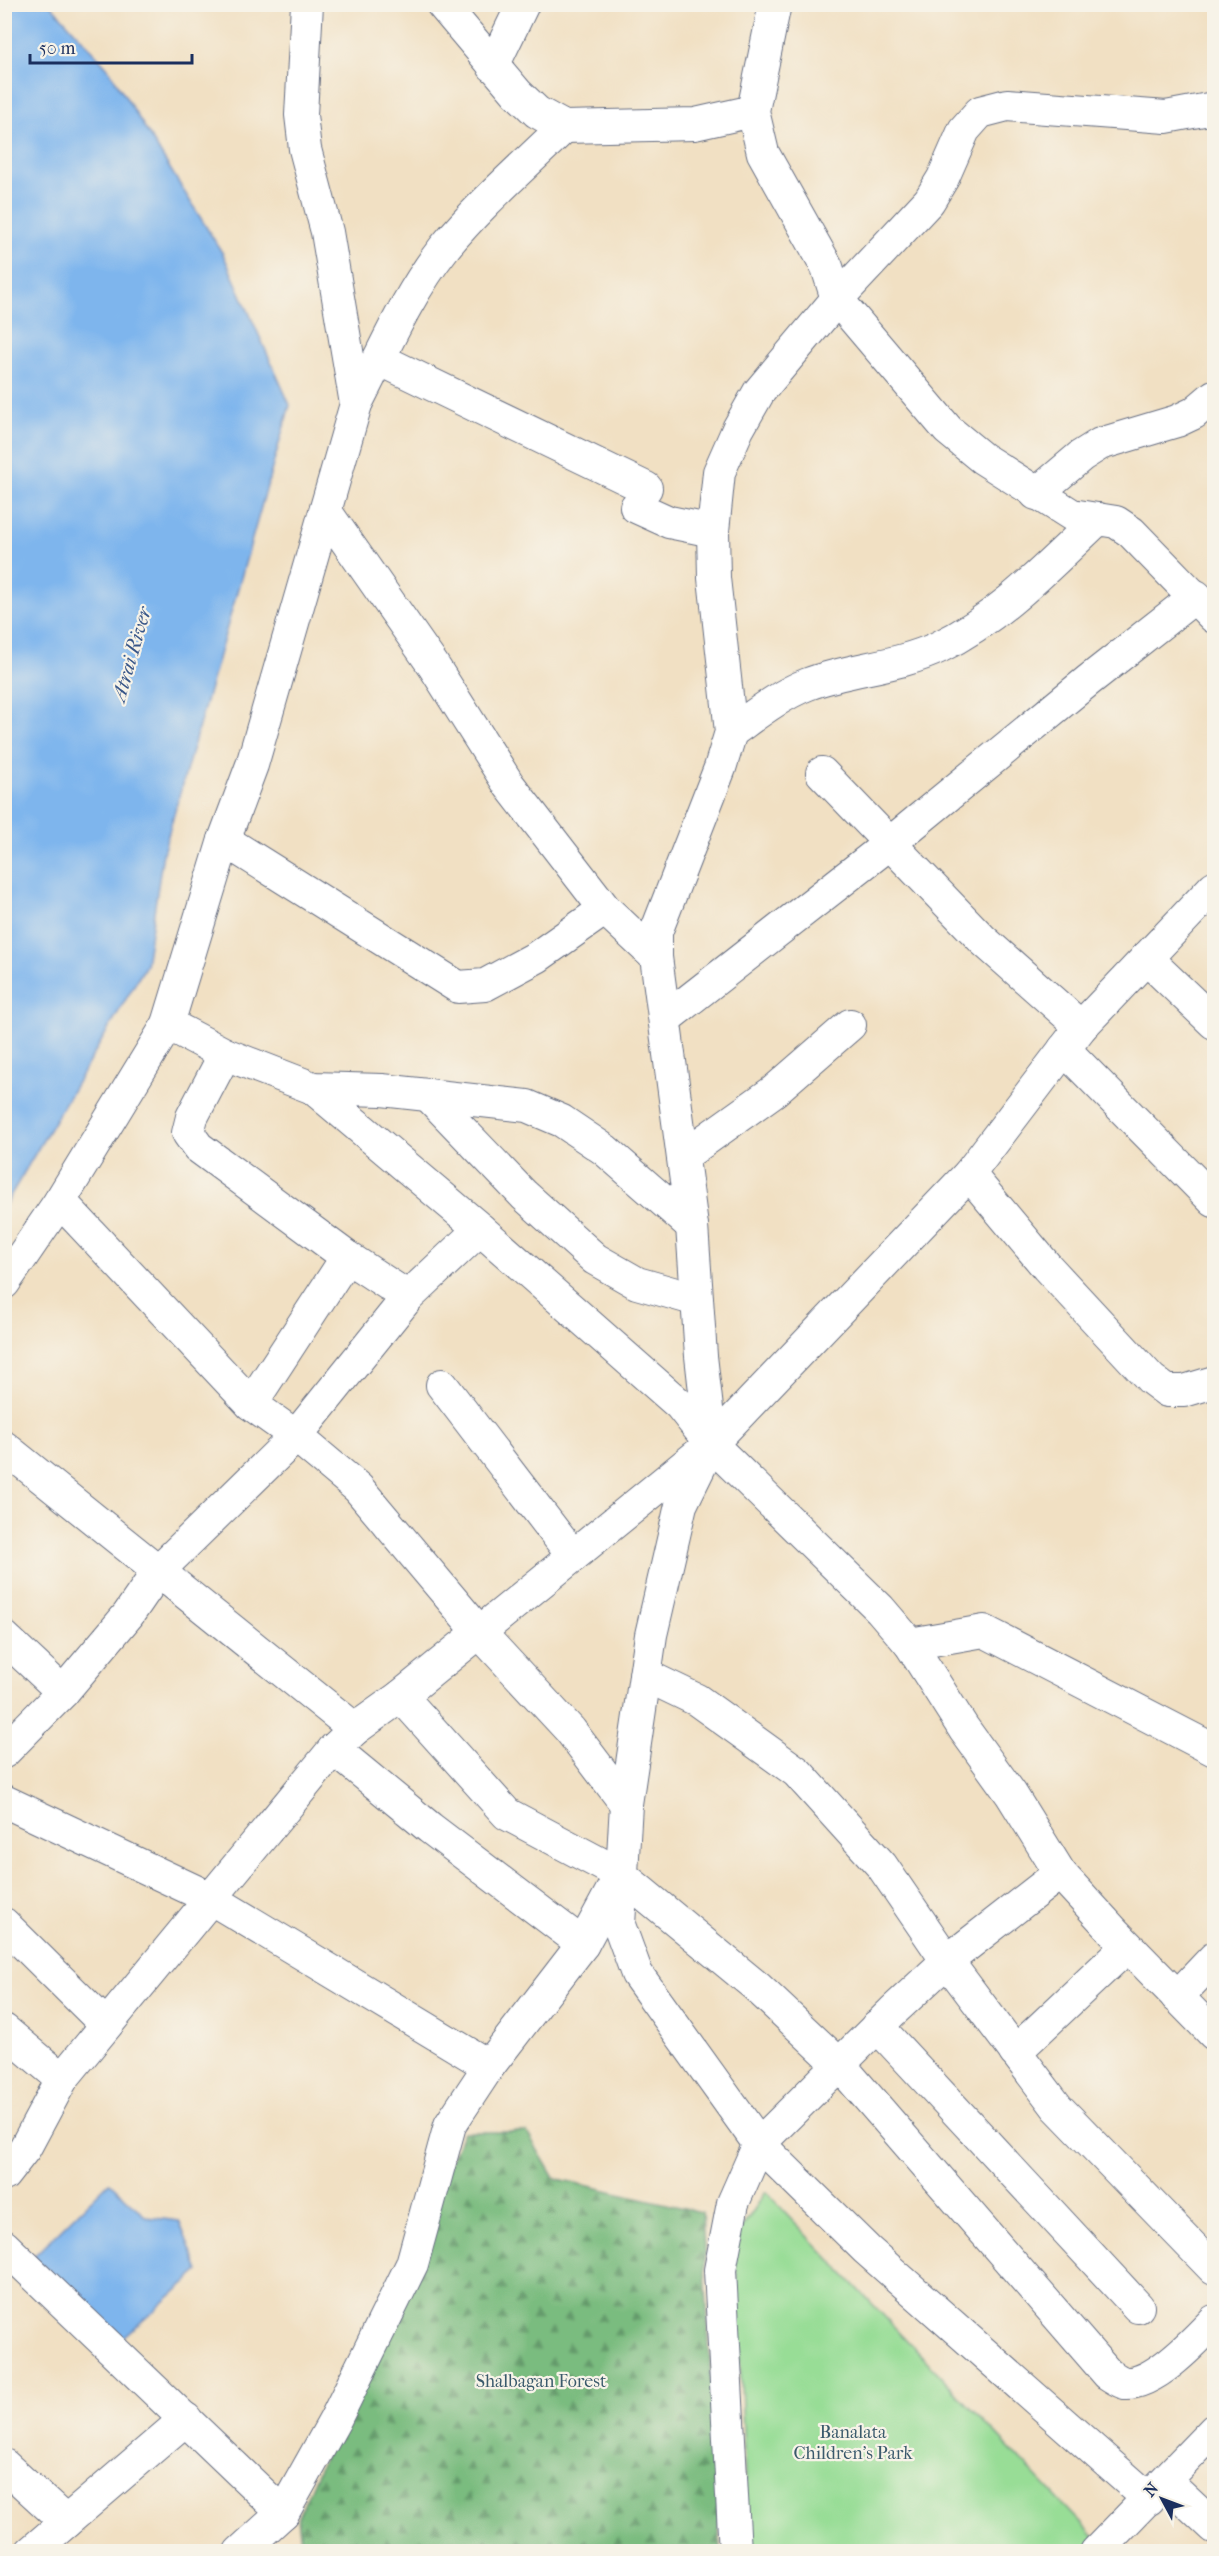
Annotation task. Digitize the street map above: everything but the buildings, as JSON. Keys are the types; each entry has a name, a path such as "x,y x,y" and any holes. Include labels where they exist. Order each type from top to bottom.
{"street":[{"path":"307,4 301,115 305,149 327,232 356,404"},
{"path":"442,4 493,66 537,112 564,127 695,124 753,111"},
{"path":"493,66 523,4"},
{"path":"665,1019 890,844 1089,680 1205,606 1131,532 1116,522 1072,515 982,459 948,430 837,299 827,267 763,153 753,111 776,4"},
{"path":"1215,108 1166,117 1007,105 980,112 964,130 943,178 929,201 837,299 759,392 738,429 719,472 713,531 714,578 731,732 720,768 656,932 656,957 692,1226 711,1444 681,1506 651,1635 626,1804 620,1874 619,1925 637,1974 759,2144 867,2250 1157,2491 1215,2527"},
{"path":"4,1282 60,1201 168,1024 224,840 252,765 356,404 415,291 445,248 506,183 564,127"},
{"path":"380,359 641,498 669,522 713,531"},
{"path":"1036,494 1081,456 1100,444 1177,421 1194,412 1215,396"},
{"path":"326,512 432,665 509,785 605,909 656,957"},
{"path":"731,732 781,697 808,684 898,661 937,648 962,635 1017,596 1098,519"},
{"path":"822,772 983,940 1215,1201"},
{"path":"224,840 458,987 485,985 537,957 605,909"},
{"path":"4,2175 25,2148 62,2079 344,1739 480,1633 711,1444 969,1174 1072,1038 1215,887"},
{"path":"1146,958 1215,1023"},
{"path":"168,1024 225,1054 313,1088 480,1229 680,1405 711,1444 880,1609 910,1644 964,1729 1011,1794 1060,1873 1215,2034"},
{"path":"682,1155 774,1091 850,1025"},
{"path":"225,1054 192,1117 188,1133 198,1147 347,1257 408,1297"},
{"path":"313,1088 382,1090 527,1107 562,1121 605,1150 692,1226"},
{"path":"428,1095 524,1196 595,1259 637,1283 697,1300"},
{"path":"969,1174 1047,1267 1151,1379 1167,1391 1184,1391 1215,1382"},
{"path":"60,1201 250,1404 296,1436 358,1488 480,1633 570,1730 626,1804"},
{"path":"4,1752 63,1692 128,1615 159,1570 296,1436 408,1297 480,1229"},
{"path":"250,1404 347,1257"},
{"path":"442,1385 573,1556"},
{"path":"4,1447 159,1570 344,1739 430,1828 583,1944"},
{"path":"910,1644 984,1631 1215,1750"},
{"path":"4,1637 63,1692"},
{"path":"645,1675 697,1700 797,1772 882,1866 947,1961 1057,2107 1215,2269"},
{"path":"401,1696 507,1814 620,1874 757,1987 839,2064 1108,2374 1124,2383 1146,2380 1189,2346 1215,2321"},
{"path":"4,1801 210,1898 489,2066"},
{"path":"735,2552 720,2270 733,2203 759,2144 877,2026 947,1961 1060,1873"},
{"path":"240,2552 283,2513 335,2420 412,2264 450,2125 489,2066 583,1944 620,1874"},
{"path":"4,1924 106,2025"},
{"path":"1015,2052 1116,1957"},
{"path":"1177,1997 1215,1958"},
{"path":"877,2026 1138,2307"},
{"path":"4,2030 62,2079"},
{"path":"4,2246 283,2513"},
{"path":"31,2552 186,2419"},
{"path":"1096,2552 1215,2430"},
{"path":"4,2465 66,2522"}],"green space":[{"name":"Shalbagan Forest","path":"463,2132 527,2132 554,2178 702,2212 720,2551 302,2551 298,2517"},
{"name":"Banalata Children's Park","path":"766,2192 1097,2540 1085,2552 748,2551 735,2238"}],"water":[{"name":"Atrai River","path":"50,4 107,67 223,254 290,405 163,853 146,965 5,1205 4,5"},
{"path":"109,2182 146,2217 179,2221 199,2271 123,2338 33,2257"}]}
